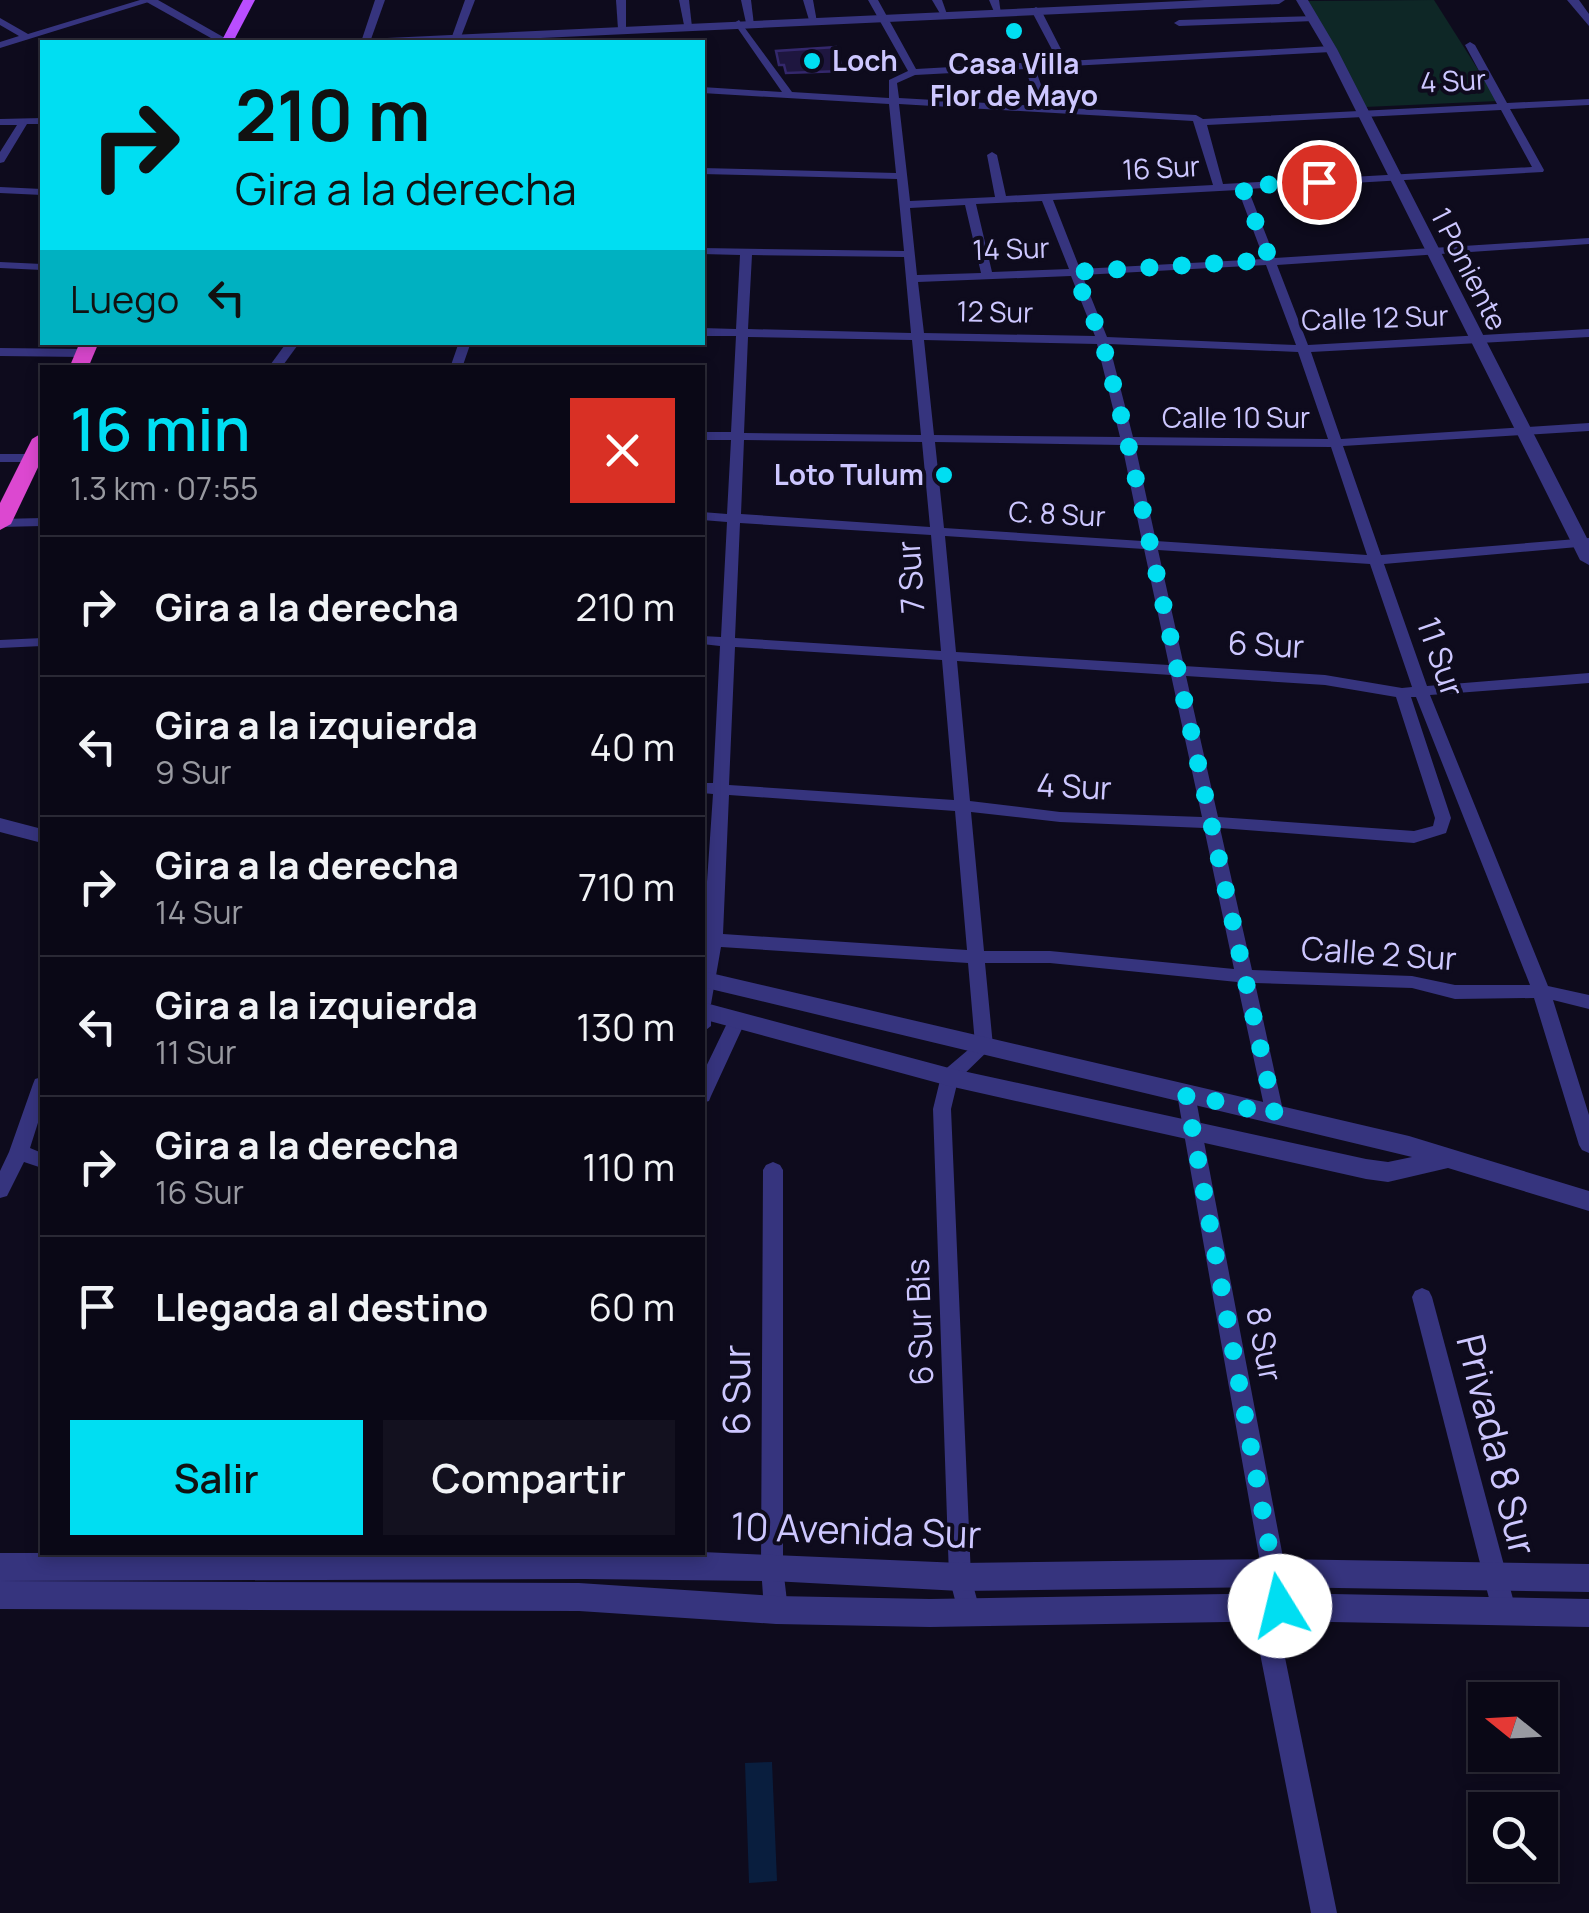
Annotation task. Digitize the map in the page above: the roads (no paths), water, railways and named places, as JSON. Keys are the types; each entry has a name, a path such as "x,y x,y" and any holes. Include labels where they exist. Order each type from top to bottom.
{"highway":[{"path":"0,523 38,449"}],"main road":[{"path":"227,40 249,0"},
{"path":"252,28 265,0"}],"street":[{"path":"0,45 149,0 222,40"},
{"path":"366,40 380,0"},
{"path":"454,40 470,0"},
{"path":"621,0 623,29"},
{"path":"684,0 689,25"},
{"path":"746,0 745,23 790,96"},
{"path":"808,0 814,20"},
{"path":"873,0 913,72"},
{"path":"936,0 945,15"},
{"path":"468,40 689,25 945,15 996,6 1036,10 1057,4 1279,0"},
{"name":"1 Poniente","path":"1302,0 1331,49 1522,431 1585,542 1589,560"},
{"path":"1572,0 1589,22"},
{"path":"1169,4 1181,26 1314,18"},
{"path":"1036,10 1065,66"},
{"path":"0,22 26,37"},
{"path":"1190,43 1197,57"},
{"path":"1470,45 1504,106"},
{"path":"896,103 892,82 913,72 1331,49"},
{"path":"1030,68 1045,110"},
{"name":"4 Sur","path":"705,90 1198,120 1589,102"},
{"name":"7 Sur","path":"896,103 984,1046"},
{"name":"16 Sur","path":"904,205 1539,170 1504,106"},
{"path":"0,122 40,120"},
{"path":"1198,120 1220,188"},
{"path":"0,160 24,121"},
{"path":"992,156 1000,200"},
{"path":"705,171 901,176"},
{"name":"11 Sur","path":"1242,186 1421,691 1540,991 1589,1145"},
{"path":"0,190 40,192"},
{"path":"1046,197 1102,340 1128,443 1275,1115"},
{"path":"970,201 986,274"},
{"name":"14 Sur","path":"914,279 1588,242"},
{"path":"705,251 910,254"},
{"path":"705,987 714,940 712,788 728,642 746,252"},
{"path":"0,265 40,267"},
{"name":"Calle 12 Sur","path":"1297,347 1589,330"},
{"name":"12 Sur","path":"705,332 1297,347"},
{"path":"276,365 292,345"},
{"path":"0,352 84,354"},
{"name":"Calle 10 Sur","path":"705,436 1336,443 1589,427"},
{"path":"0,458 38,449"},
{"name":"C. 8 Sur","path":"705,516 1377,560 1585,542"},
{"path":"0,523 40,522"},
{"name":"6 Sur","path":"705,640 1326,680 1402,692"},
{"path":"0,644 40,642"},
{"path":"1402,692 1589,678"},
{"name":"4 Sur","path":"712,788 964,806 1028,815 1276,825 1414,837 1440,829 1443,818 1402,692"},
{"path":"0,825 40,835"},
{"name":"Calle 2 Sur","path":"714,940 974,957 1050,957 1131,968 1244,976 1412,982 1454,992 1540,991 1589,1002"},
{"path":"705,998 984,1046 1409,1146 1589,1201"},
{"path":"705,999 737,1020 949,1077 1388,1172 1444,1158"},
{"path":"705,1089 737,1020"},
{"path":"949,1077 984,1046"},
{"name":"6 Sur Bis","path":"949,1077 942,1110 960,1577 968,1611"},
{"path":"0,1190 20,1152 40,1090"},
{"name":"8 Sur","path":"1186,1094 1275,1573 1280,1606 1268,1633 1324,1913"},
{"path":"20,1152 40,1159"},
{"name":"6 Sur","path":"773,1170 772,1567 776,1610"},
{"name":"Privada 8 Sur","path":"1422,1297 1504,1610"},
{"path":"579,1597 585,1559"},
{"name":"10 Avenida Sur","path":"0,1567 585,1559 960,1577 1275,1573 1589,1578"},
{"path":"0,1595 579,1597 776,1610 1280,1606 1589,1613"}],"water":[{"path":"772,1762 777,1881 749,1883 745,1763"}],"place":[{"name":"Casa Villa Flor de Mayo","path":"1014,31"},
{"name":"Loch","path":"812,61"},
{"name":"Loto Tulum","path":"944,475"}]}
